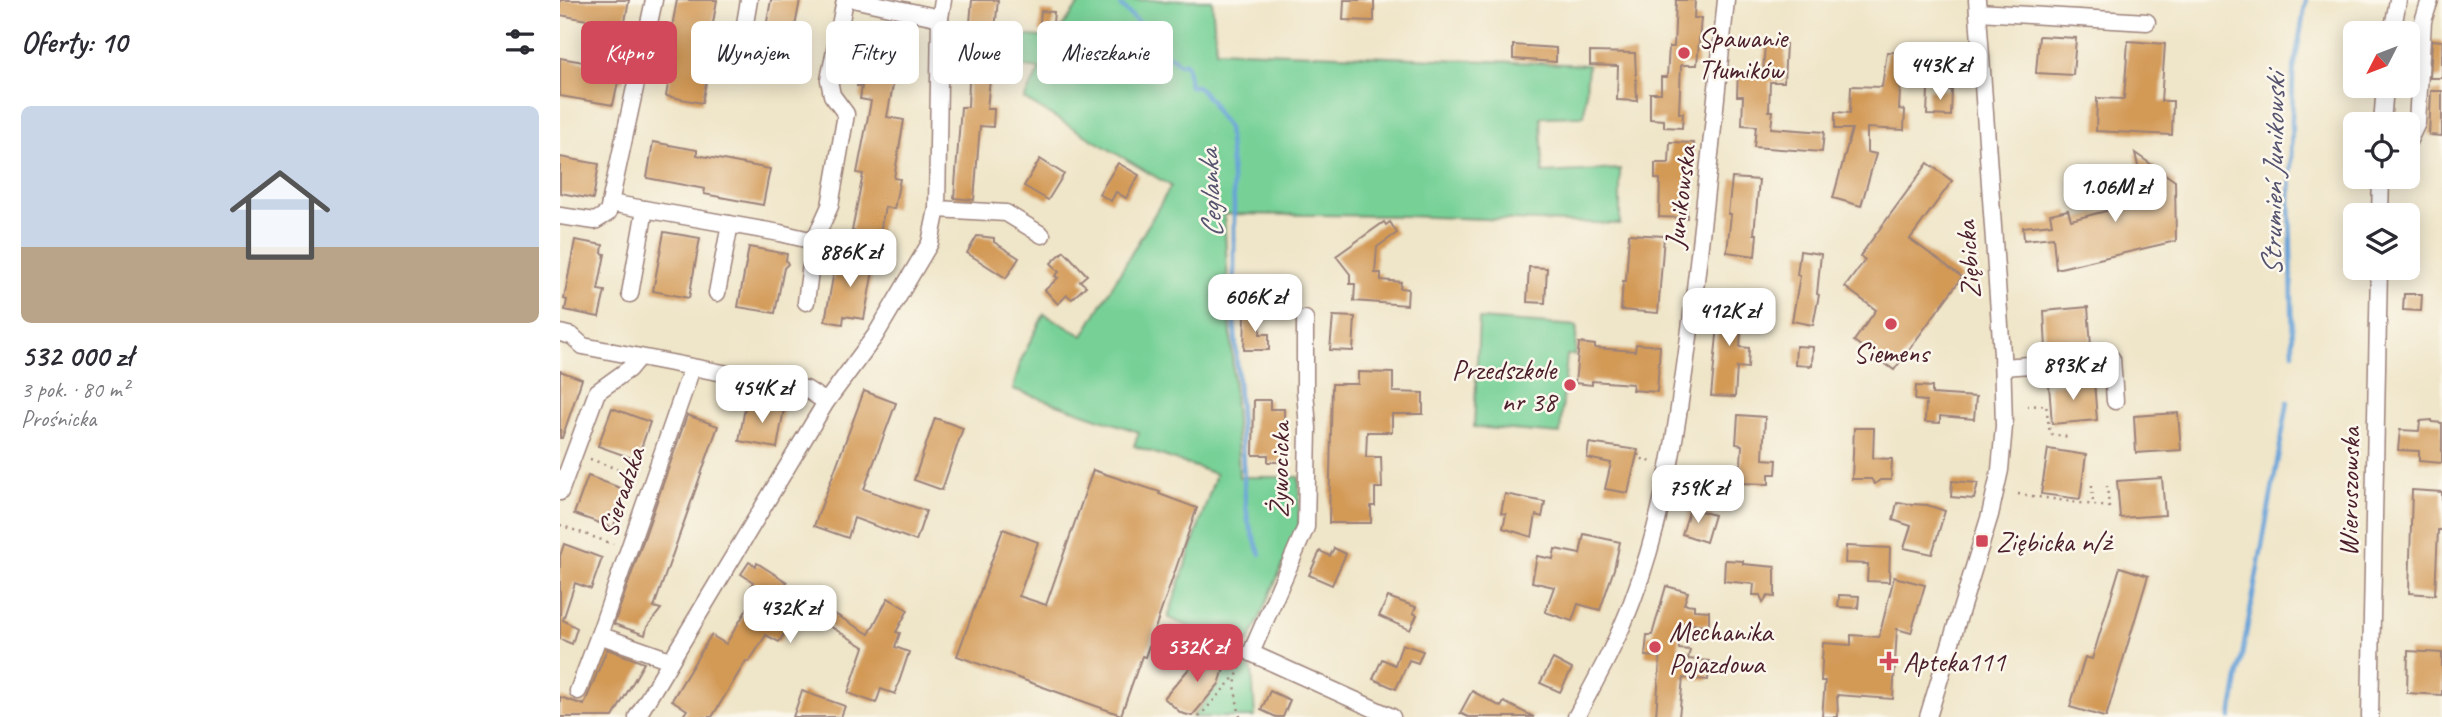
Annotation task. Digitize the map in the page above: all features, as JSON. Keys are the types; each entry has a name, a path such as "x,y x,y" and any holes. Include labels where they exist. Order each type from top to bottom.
{"street":[{"path":"560,216 595,221 608,213 654,0"},
{"path":"745,21 749,0"},
{"path":"806,302 814,241 830,206 846,114 832,95 829,80 845,0"},
{"path":"857,0 940,18"},
{"path":"637,717 826,402 875,336 930,243 937,209 940,18 943,0"},
{"name":"Junikowska","path":"1576,717 1600,673 1631,604 1644,569 1669,476 1710,162 1726,0"},
{"path":"2395,21 2399,0"},
{"path":"2418,112 2423,21 2430,0"},
{"path":"1978,6 2147,22"},
{"name":"Ziębicka","path":"1928,717 1990,515 2000,470 2004,426 2003,367 1978,6"},
{"path":"610,203 856,247"},
{"path":"630,294 645,209"},
{"path":"937,209 1006,213 1042,235"},
{"path":"717,293 730,224"},
{"name":"Wieruszowska","path":"2370,717 2379,280"},
{"name":"Żywocicka","path":"1247,658 1306,527 1308,428 1305,319"},
{"path":"560,333 572,336 583,346 806,389 826,402"},
{"name":"Sieradzka","path":"560,492 597,392 629,369 639,358"},
{"path":"2003,367 2112,359 2115,401"},
{"name":"Sieradzka","path":"578,691 600,635 692,368"},
{"path":"600,635 670,660"},
{"path":"1247,658 1392,717"}],"path":[{"path":"2027,406 2046,405 2050,434 2069,436"},
{"path":"1637,454 1639,458 1656,463"},
{"path":"584,457 646,480"},
{"path":"2092,485 2093,505"},
{"path":"2018,494 2109,508 2107,486"},
{"path":"560,525 622,547"},
{"path":"1199,717 1236,675 1247,658"},
{"path":"1236,675 1234,686 1240,717"}],"green space":[{"path":"1082,0 1212,0 1216,50 1588,65 1584,116 1541,117 1543,173 1620,169 1620,224 1404,216 1224,214 1239,477 1299,477 1299,528 1250,640 1243,645 1233,644 1168,618 1216,474 1134,446 1139,432 1013,389 1021,360 1044,314 1083,336 1171,186 1024,99 1037,75 1037,84 1173,84 1173,21 1067,21"},
{"path":"1023,36 1037,37 1037,69 1023,67"},
{"path":"1479,319 1577,326 1575,355 1567,355 1560,434 1474,427"},
{"path":"1229,656 1237,659 1236,664 1252,669 1255,717 1192,717 1219,684"}],"building":[{"path":"560,0 629,0 625,21 592,21 560,15"},
{"path":"677,0 717,0 713,21 691,21 691,84 706,84 702,103 666,96 668,84 677,84 677,21 673,21"},
{"path":"771,0 800,0 796,21 767,21"},
{"path":"972,0 998,0 996,21 970,21"},
{"path":"1344,0 1374,0 1374,21 1343,20"},
{"path":"1676,0 1695,0 1694,18 1701,18 1697,65 1681,65 1679,113 1683,113 1682,128 1664,127 1664,120 1650,119 1650,93 1661,93 1661,77 1667,77 1669,47 1674,47"},
{"path":"1041,11 1054,12 1053,21 1040,21"},
{"path":"2039,36 2076,38 2073,75 2036,73"},
{"path":"2432,40 2442,41 2442,78 2430,78"},
{"path":"2128,41 2165,44 2161,101 2173,101 2172,135 2096,131 2097,98 2124,99"},
{"path":"1765,43 1786,44 1784,82 1770,82 1769,111 1773,111 1771,128 1824,132 1822,152 1754,147 1756,126 1742,125 1743,96 1737,96 1738,71 1763,73"},
{"path":"1513,45 1556,48 1556,62 1513,59"},
{"path":"1590,52 1635,53 1637,101 1617,100 1618,66 1590,65"},
{"path":"1887,52 1920,53 1919,70 1901,69 1899,109 1905,110 1904,130 1867,128 1867,152 1876,154 1861,206 1833,198 1852,129 1835,129 1835,112 1850,113 1851,86 1882,87"},
{"path":"560,58 581,62 581,84 618,84 613,105 560,96"},
{"path":"893,84 887,117 904,120 894,178 900,179 894,209 885,207 879,237 852,231 863,174 857,173 871,101 860,99 862,86 857,86"},
{"path":"969,84 990,84 987,109 994,109 993,127 980,126 974,200 954,198 961,107 968,107"},
{"path":"1928,89 1952,90 1951,116 1927,115"},
{"path":"2431,91 2442,91 2442,136 2429,135"},
{"path":"653,142 697,150 697,155 770,169 763,205 704,194 705,189 647,178"},
{"path":"1670,142 1694,143 1692,177 1687,177 1687,218 1659,217 1660,179 1655,179 1655,163 1669,163"},
{"path":"2135,153 2175,181 2176,241 2056,269 2053,237 2024,240 2023,227 2052,224 2050,214 2068,210 2071,220 2141,202 2138,188 2143,188"},
{"path":"560,157 599,164 593,199 560,193"},
{"path":"1040,159 1064,174 1048,200 1024,186"},
{"path":"1118,163 1139,175 1126,198 1116,192 1111,201 1099,194"},
{"path":"1928,163 1952,181 1910,239 1962,277 1894,370 1854,341 1876,310 1845,287 1865,260 1860,256"},
{"path":"1732,178 1759,180 1754,234 1757,234 1755,256 1727,252"},
{"path":"1384,222 1386,225 1390,222 1397,233 1377,247 1375,273 1381,273 1381,280 1401,282 1400,288 1408,289 1407,305 1354,301 1355,284 1350,284 1350,274 1336,256"},
{"path":"664,232 700,238 689,298 653,291"},
{"path":"1629,234 1664,236 1658,313 1621,310"},
{"path":"977,236 994,238 994,242 1019,258 1006,278 967,253"},
{"path":"575,240 603,245 602,253 605,254 598,290 605,291 599,317 565,310 567,300 564,299"},
{"path":"749,247 787,254 788,264 784,268 775,313 738,307"},
{"path":"1064,251 1087,275 1080,281 1086,286 1072,299 1067,295 1058,304 1045,290 1058,278 1055,276 1059,272 1051,263"},
{"path":"1800,251 1821,254 1819,295 1813,325 1792,321 1800,276 1797,275"},
{"path":"837,255 875,260 864,319 844,316 843,324 825,321"},
{"path":"1529,267 1547,268 1545,303 1527,302"},
{"path":"1257,285 1268,286 1278,301 1256,300"},
{"path":"2404,294 2422,294 2421,311 2403,310"},
{"path":"1721,295 1743,297 1740,347 1749,348 1748,368 1737,367 1735,397 1711,396"},
{"path":"2088,307 2091,346 2046,349 2044,311"},
{"path":"1245,314 1261,315 1260,334 1269,334 1269,350 1244,350"},
{"path":"1333,316 1355,317 1353,351 1330,350"},
{"path":"1579,343 1595,345 1595,348 1635,351 1636,344 1660,346 1657,392 1632,390 1633,384 1592,381 1592,385 1575,383"},
{"path":"1796,346 1813,347 1812,366 1795,365"},
{"path":"560,371 582,379 562,438 560,438"},
{"path":"1358,372 1393,373 1393,392 1423,393 1423,414 1392,414 1392,432 1367,432 1366,457 1381,457 1382,488 1375,488 1371,523 1329,523 1332,384 1358,384"},
{"path":"2094,381 2097,420 2052,424 2049,385"},
{"path":"1916,386 1932,387 1932,394 1976,397 1974,419 1940,416 1940,423 1925,422 1926,401 1915,400"},
{"path":"864,391 896,403 864,489 926,511 916,541 854,518 848,538 814,526"},
{"path":"1254,400 1270,400 1270,409 1284,409 1284,462 1268,462 1268,455 1253,455"},
{"path":"746,402 784,409 777,448 739,441"},
{"path":"612,408 650,422 637,460 598,446"},
{"path":"2178,413 2181,450 2136,453 2134,416"},
{"path":"687,415 718,426 654,607 661,609 647,627 645,635 614,624"},
{"path":"1738,415 1765,417 1763,459 1777,460 1776,474 1769,474 1769,484 1740,483 1742,445 1736,444"},
{"path":"935,418 963,428 942,490 914,480"},
{"path":"2420,421 2442,423 2442,463 2419,461 2419,451 2398,450 2400,430 2419,431"},
{"path":"1854,428 1874,428 1873,458 1892,459 1891,480 1880,480 1875,484 1871,479 1852,479"},
{"path":"1589,443 1638,450 1628,493 1605,489 1611,463 1587,458"},
{"path":"2048,449 2086,455 2080,499 2041,494"},
{"path":"1093,470 1160,492 1159,494 1197,508 1145,657 1142,656 1121,715 957,656 1003,529 1038,542 1019,596 1046,605"},
{"path":"588,476 626,490 613,528 574,514"},
{"path":"2162,478 2165,515 2120,518 2117,481"},
{"path":"1952,481 1978,483 1974,499 1951,497"},
{"path":"2412,490 2442,492 2442,530 2438,530 2435,595 2409,593"},
{"path":"1505,494 1545,502 1542,517 1536,515 1532,537 1503,528 1506,514 1501,513"},
{"path":"1897,503 1927,505 1945,511 1932,554 1904,548 1911,526 1893,520"},
{"path":"1690,508 1714,515 1706,542 1682,534"},
{"path":"1584,534 1620,542 1600,610 1578,604 1572,621 1545,612 1554,587 1532,582 1537,556 1553,559 1555,549 1580,554"},
{"path":"564,544 602,558 591,589 575,583 563,620 577,628 572,644 560,639 560,556"},
{"path":"1846,546 1890,548 1889,582 1867,581 1868,564 1845,563"},
{"path":"1334,548 1346,554 1332,585 1309,575 1320,551 1330,556"},
{"path":"1725,560 1775,567 1775,597 1768,596 1763,603 1760,595 1753,595 1754,584 1724,581"},
{"path":"749,562 756,566 757,563 787,582 785,585 869,634 888,598 908,610 896,632 900,633 895,647 909,652 895,694 881,689 876,703 848,693 864,647 800,608 779,642 766,635 749,662 746,661 712,717 682,717 687,710 672,700 711,635 726,644 756,594 749,590 753,582 741,574"},
{"path":"2120,567 2148,576 2104,717 2070,707 2085,657 2092,659"},
{"path":"1894,577 1925,585 1911,633 1897,629 1893,699 1837,695 1838,717 1822,717 1825,681 1821,681 1823,643 1851,645 1851,635 1879,637"},
{"path":"1666,586 1688,592 1684,604 1694,605 1694,610 1709,611 1709,625 1679,623 1679,649 1690,650 1688,659 1709,661 1708,680 1683,678 1679,717 1656,717 1660,657 1645,656 1647,635 1652,635"},
{"path":"1839,595 1859,596 1858,608 1838,607"},
{"path":"1388,597 1416,607 1413,613 1417,615 1410,630 1379,616"},
{"path":"1402,644 1423,651 1418,663 1409,660 1396,689 1373,679 1382,659 1395,665"},
{"path":"607,649 644,663 613,717 560,717 560,697 584,705"},
{"path":"1204,651 1227,660 1219,684 1192,716 1181,713 1164,698"},
{"path":"2408,651 2442,653 2442,695 2407,693"},
{"path":"1553,659 1572,669 1560,692 1540,683"},
{"path":"802,691 845,706 841,717 793,717"},
{"path":"1270,691 1290,700 1283,717 1276,717 1261,710"},
{"path":"1472,691 1501,707 1504,702 1534,717 1468,717 1460,713"}],"waterway":[{"name":"Strumień Junikowski","path":"2293,352 2290,200 2293,74 2306,0"},
{"name":"Ceglanka","path":"1121,6 1161,44 1167,56 1179,64 1186,63 1190,86 1197,86 1211,101 1228,128 1234,203 1234,316 1245,497 1248,521 1260,554"},
{"name":"Strumień Junikowski","path":"2231,717 2288,402"}],"place":[{"name":"Spawanie Tłumików","path":"1684,53"},
{"name":"Siemens","path":"1891,324"},
{"name":"Przedszkole nr 38","path":"1570,385"},
{"name":"Ziębicka n/ż","path":"1982,541"},
{"name":"Mechanika Pojazdowa","path":"1655,647"},
{"name":"Apteka111","path":"1889,661"}]}
